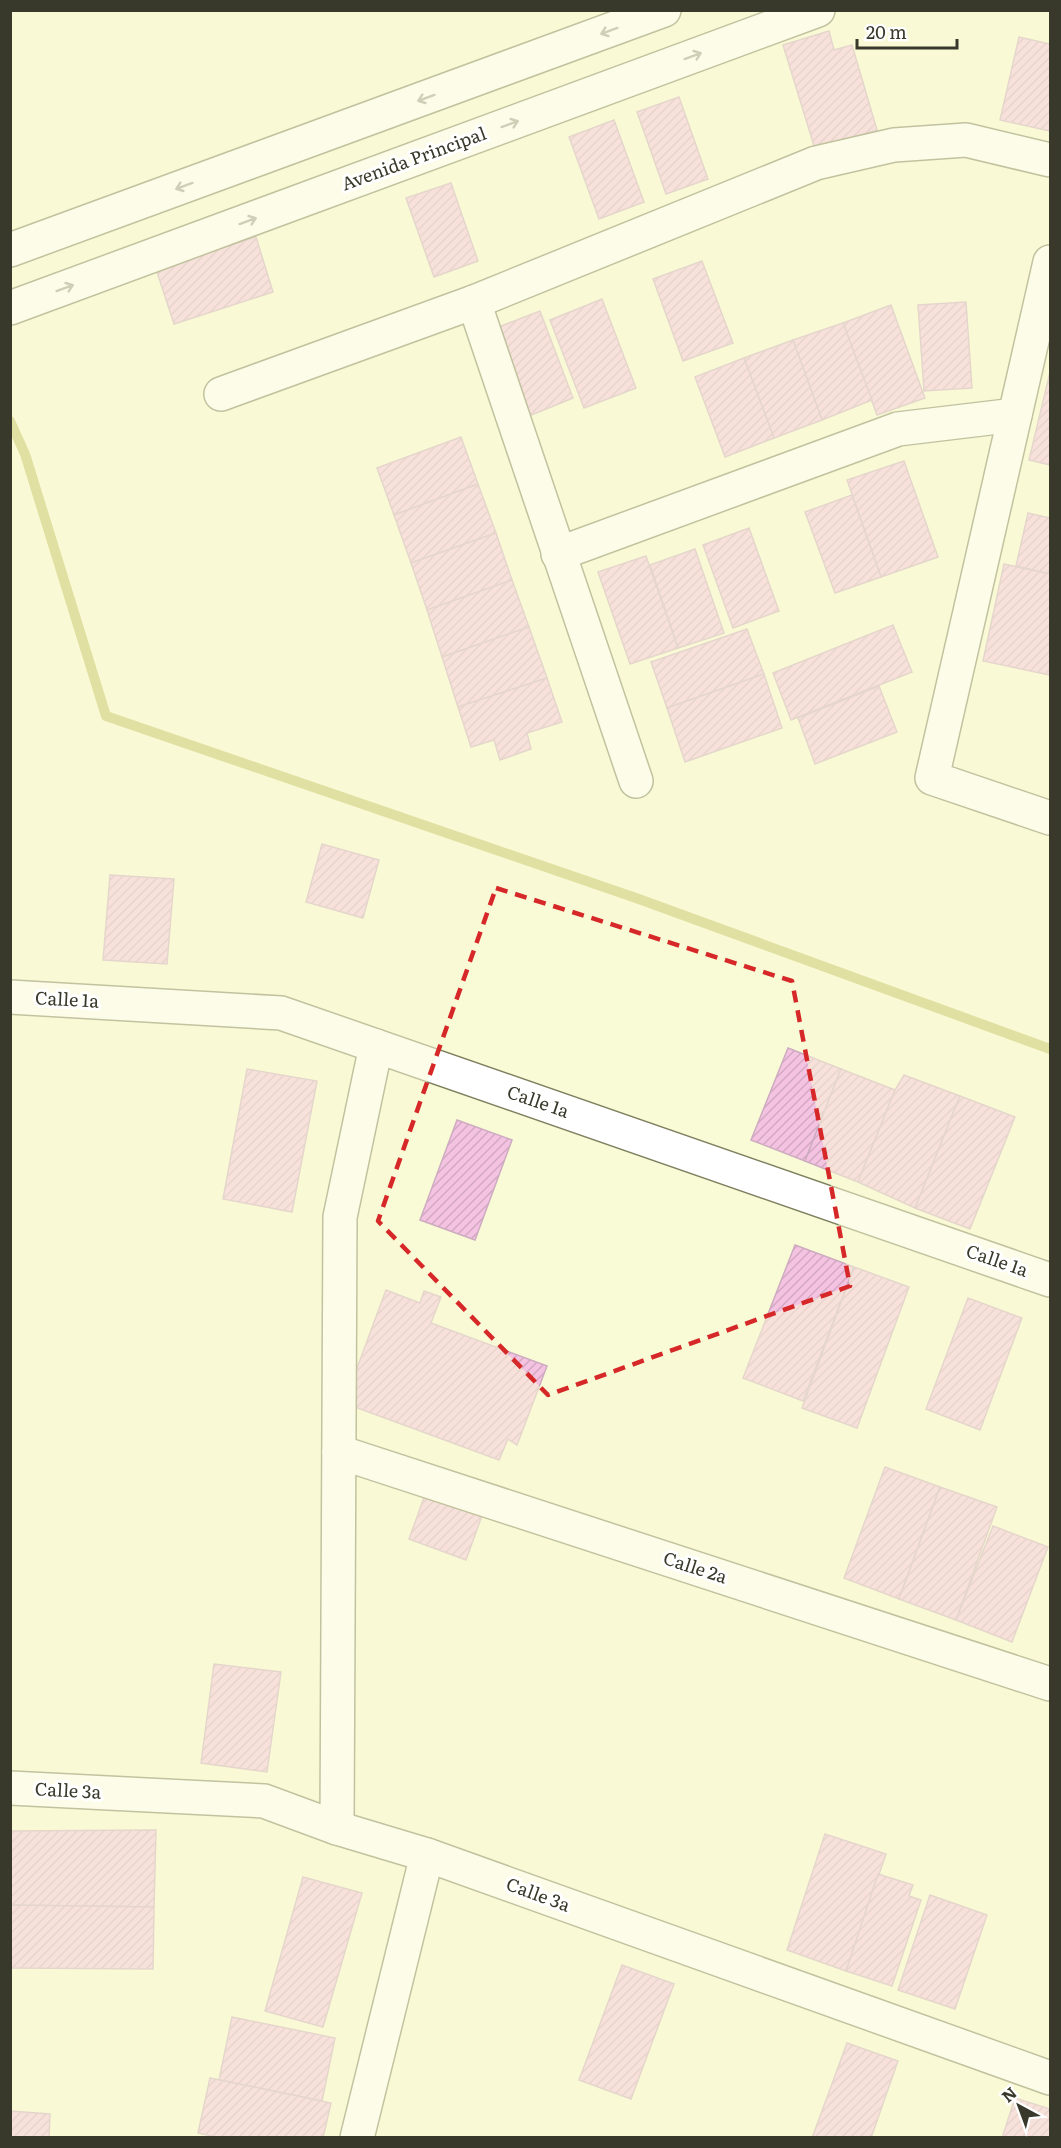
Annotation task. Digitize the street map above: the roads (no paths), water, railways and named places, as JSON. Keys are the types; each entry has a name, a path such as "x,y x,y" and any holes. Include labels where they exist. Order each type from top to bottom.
{"street":[{"path":"10,250 664,10"},
{"name":"Avenida Principal","path":"10,309 818,10"},
{"path":"221,394 474,303 816,164 894,145 966,140 1050,160"},
{"path":"1050,262 932,778 1050,818"},
{"path":"474,303 636,781"},
{"path":"558,554 897,429 1015,415"},
{"name":"Calle 1a","path":"10,997 281,1013 1050,1280"},
{"path":"337,1828 340,1217 376,1046"},
{"name":"Calle 2a","path":"339,1452 1050,1684"},
{"name":"Calle 3a","path":"10,1788 264,1801 337,1828 427,1855 1050,2078"},
{"path":"357,2138 427,1855"}],"waterway":[{"path":"10,421 25,454 106,716 636,898 1050,1049"}]}
